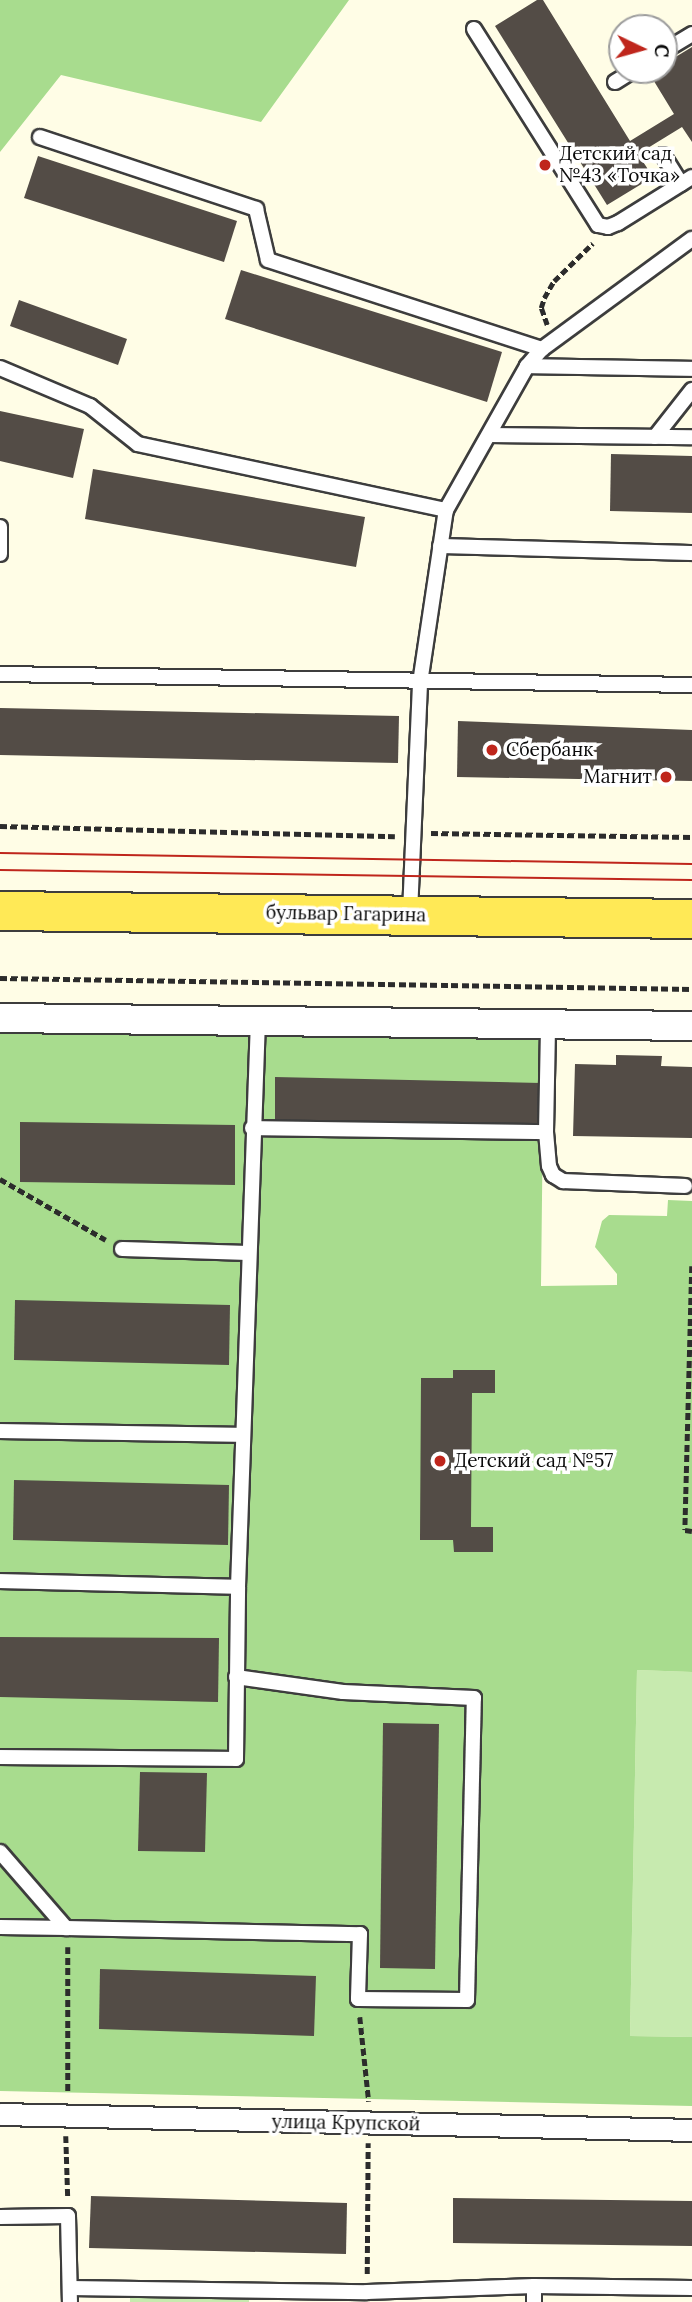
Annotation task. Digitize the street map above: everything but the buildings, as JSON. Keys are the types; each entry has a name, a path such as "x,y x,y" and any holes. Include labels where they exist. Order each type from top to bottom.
{"main road":[{"name":"бульвар Гагарина","path":"0,911 692,919"}],"street":[{"path":"0,1018 692,1026"},
{"name":"улица Крупской","path":"0,2114 692,2130"}],"lane":[{"path":"474,29 598,225 608,227 618,223 686,181 663,155"},
{"path":"40,137 256,209 268,260 542,349"},
{"path":"410,914 420,683 446,510 527,366 542,349 692,239"},
{"path":"527,366 692,369"},
{"path":"0,368 90,406 138,444 446,510"},
{"path":"655,437 692,390"},
{"path":"489,435 692,437"},
{"path":"0,527 0,554"},
{"path":"440,546 692,553"},
{"path":"0,674 420,683 692,685"},
{"path":"0,1018 0,1029"},
{"path":"0,1757 236,1759 238,1587 252,1128 258,1021"},
{"path":"548,1024 546,1132 549,1166 554,1175 563,1181 685,1186"},
{"path":"252,1128 546,1132"},
{"path":"122,1250 249,1253"},
{"path":"0,1431 243,1435"},
{"path":"0,1581 238,1587"},
{"path":"0,1927 360,1934 358,1998 467,2000 474,1698 343,1692 236,1677"},
{"path":"0,1852 66,1928"},
{"path":"0,2217 68,2216 70,2295 367,2297 534,2286 692,2288"},
{"path":"534,2286 534,2302"}],"path":[{"path":"556,338 542,317 544,298 554,281 594,242 598,225"},
{"path":"0,826 415,837 439,831 692,837"},
{"path":"0,978 692,989"},
{"path":"0,1179 122,1250"},
{"path":"692,1266 685,1531 692,1531"},
{"path":"66,1928 68,2092 65,2115 68,2216"},
{"path":"358,1998 369,2123 367,2297"}],"green space":[{"path":"0,0 349,0 261,122 61,75 0,152"},
{"path":"0,1018 544,1024 541,1286 617,1285 617,1274 595,1247 602,1221 609,1215 667,1216 668,1200 692,1201 692,1672 637,1670 630,2036 692,2037 692,2106 0,2091"},
{"path":"637,1670 692,1672 692,2037 630,2036"},
{"path":"130,2289 249,2291 249,2302 130,2302"}],"tram line":[{"path":"0,853 692,864"},
{"path":"0,870 692,880"}],"place":[{"name":"Детский сад №43 «Точка»","path":"545,165"},
{"name":"Сбербанк","path":"492,750"},
{"name":"Магнит","path":"666,777"},
{"name":"Детский сад №57","path":"440,1461"}]}
